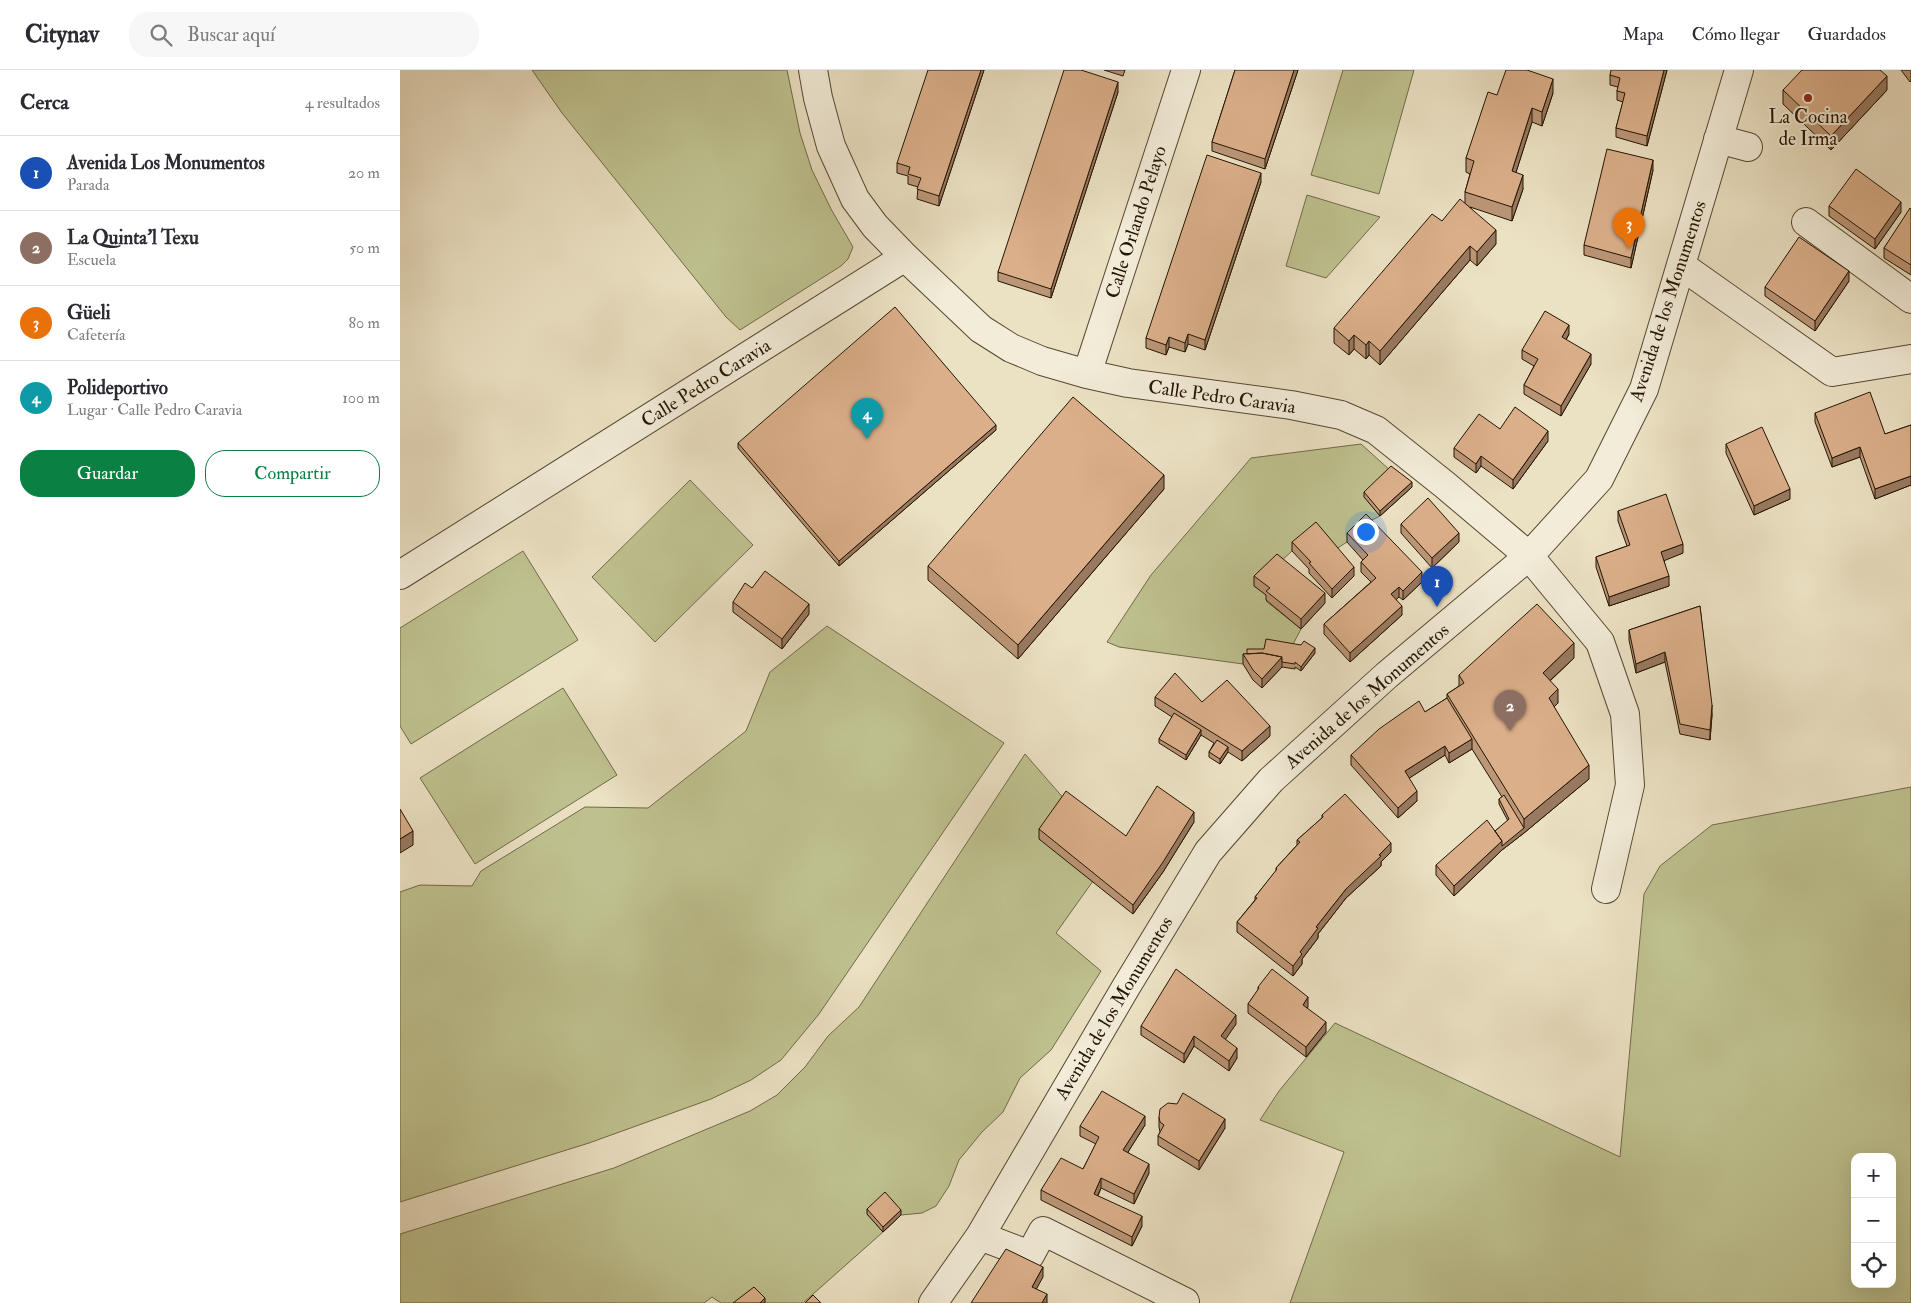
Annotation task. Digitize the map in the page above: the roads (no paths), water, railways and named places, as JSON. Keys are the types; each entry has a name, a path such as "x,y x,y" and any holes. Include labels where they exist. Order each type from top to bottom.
{"street":[{"name":"Calle Pedro Caravia","path":"813,70 818,98 831,146 856,200 875,226 980,329 1011,348 1042,361 1128,384 1291,405 1341,415 1376,430 1529,556 1600,642 1625,714 1630,785 1606,889"},
{"name":"Calle Orlando Pelayo","path":"1087,374 1186,70"},
{"name":"Avenida de los Monumentos","path":"933,1303 980,1236 1126,987 1208,852 1271,780 1387,676 1529,556 1599,479 1644,389 1739,70"},
{"path":"1718,139 1748,147"},
{"path":"1806,222 1911,299"},
{"name":"Calle Pedro Caravia","path":"400,575 905,257"},
{"path":"1682,266 1832,372 1911,359"},
{"path":"980,1236 1030,1255 1043,1232 1185,1302"}],"place":[{"name":"La Cocina de Irma","path":"1808,98"},
{"name":"Güeli","path":"1629,249"},
{"name":"Polideportivo","path":"867,439"},
{"name":"Avenida Los Monumentos","path":"1437,607"},
{"name":"La Quinta'l Texu","path":"1510,731"}]}
